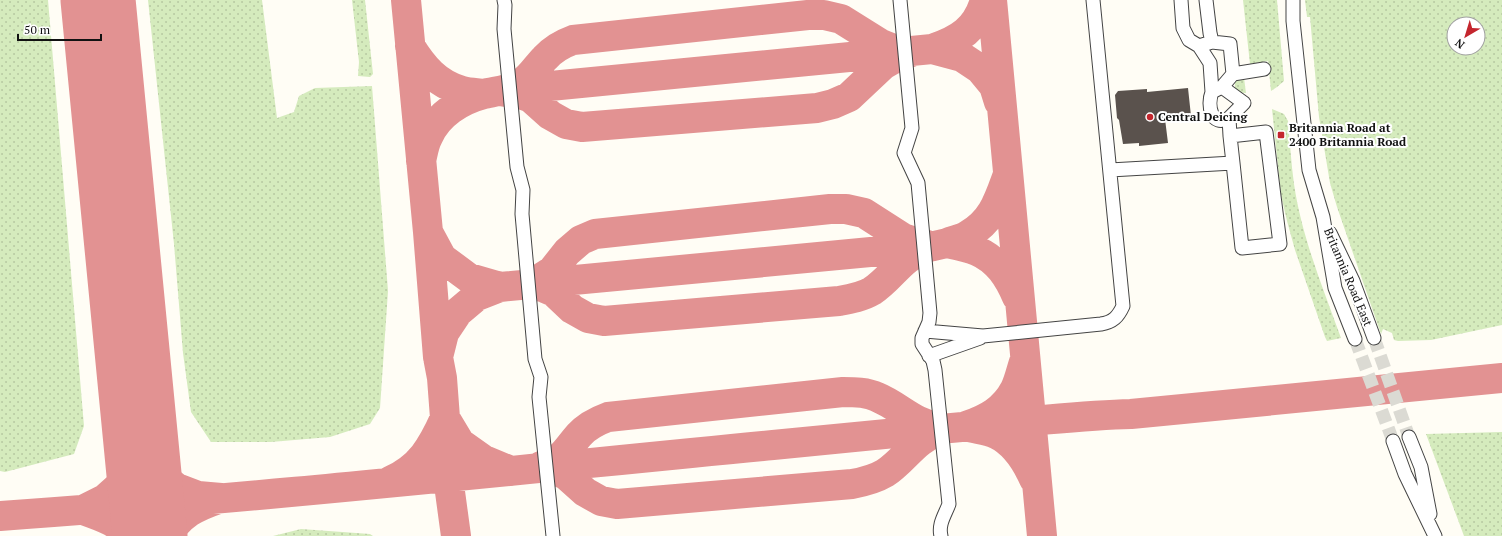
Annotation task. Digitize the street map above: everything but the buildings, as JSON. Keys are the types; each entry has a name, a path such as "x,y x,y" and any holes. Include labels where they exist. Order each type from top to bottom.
{"street":[{"path":"504,0 504,29 517,167 523,190 522,214 535,359 541,377 539,397 553,536"},
{"path":"900,0 912,128 904,153 918,183 930,313 922,344 933,361 935,370 949,504 941,523 941,536"},
{"path":"925,331 983,336 1101,324 1110,322 1119,313 1123,306 1093,0"},
{"path":"1181,0 1183,28 1189,40 1206,44 1230,44 1233,74"},
{"path":"1206,0 1210,33 1206,44 1217,90 1244,103 1223,122 1214,118 1211,110 1210,96 1217,90 1233,74 1264,69"},
{"name":"Britannia Road East","path":"1293,0 1293,22 1309,170 1323,217 1335,288 1355,339"},
{"path":"1229,118 1230,136 1242,248 1280,244 1266,132 1230,136"},
{"path":"1110,170 1234,163"},
{"name":"Britannia Road East","path":"1323,217 1353,280 1374,338"},
{"path":"929,356 983,336"},
{"path":"1410,437 1421,467 1434,533"},
{"path":"1393,441 1405,474 1434,533"}],"green space":[{"path":"0,0 48,0 84,426 74,454 5,472 0,471"},
{"path":"148,0 262,0 277,118 294,112 299,96 315,88 372,86 388,291 380,408 370,424 330,437 271,442 211,442 191,412 183,353 174,244"},
{"path":"352,0 365,0 373,74 370,77 358,76 359,62"},
{"path":"1243,0 1277,0 1284,81 1271,91 1268,61 1250,64"},
{"path":"1305,0 1502,0 1502,325 1431,340 1398,341 1394,340 1392,333 1383,329 1381,334 1330,183 1319,117 1310,17 1307,17"},
{"path":"1244,78 1246,93 1237,91 1235,88 1235,80"},
{"path":"1272,109 1284,114 1288,121 1294,184 1302,224 1341,338 1327,341 1295,250 1281,195"},
{"path":"1502,432 1502,536 1464,536 1426,434"},
{"path":"301,529 370,534 373,536 273,536"}],"taxiway":[{"path":"406,0 438,357 442,378 448,477 456,536"},
{"path":"985,0 977,19 966,32 951,42 932,49 962,57 980,69 994,86 999,102"},
{"path":"992,0 1042,536"},
{"path":"421,161 432,129 451,109 475,97 520,84 551,52 561,45 573,40 808,15 824,15 841,19 881,44 896,50 911,52"},
{"path":"410,46 426,68 445,84 462,91 484,94"},
{"path":"509,90 932,49"},
{"path":"499,91 520,94 531,98 550,115 566,124 582,127 817,108 833,104 849,97 883,65 897,57 911,52"},
{"path":"1007,177 997,203 983,224 966,236 947,243 974,250 991,259 1002,270 1017,297"},
{"path":"528,283 541,278 552,271 567,252 581,240 595,234 830,209 846,209 864,213 903,238 927,245"},
{"path":"428,232 442,258 469,278 500,287"},
{"path":"438,357 444,333 458,312 477,296 500,287 934,246 947,243"},
{"path":"528,285 542,287 554,292 572,309 588,318 604,321 839,301 852,299 872,291 903,262 927,248"},
{"path":"1024,362 1016,386 1006,403 988,417 966,426 996,434 1009,442 1019,453 1034,479"},
{"path":"0,516 193,501 926,430 1074,417 1131,414 1502,378"},
{"path":"541,466 560,457 585,429 608,417 843,392 873,395 914,419 938,427"},
{"path":"390,481 409,470 424,456 445,418 460,443 484,460 511,471"},
{"path":"541,468 555,470 566,475 585,492 601,501 617,504 852,484 869,480 885,473 916,445 930,435 939,431"},
{"path":"140,434 146,455 159,474 177,488 198,496 221,498 204,504 184,516 166,536"},
{"path":"130,536 114,523 83,510 105,499 124,482 135,459 140,434"}],"runway":[{"path":"98,0 150,536"}],"tunnel":[{"path":"1374,338 1409,437"},
{"path":"1355,339 1393,441"}],"place":[{"name":"Central Deicing","path":"1150,117"},
{"name":"Britannia Road at 2400 Britannia Road","path":"1281,135"}]}
